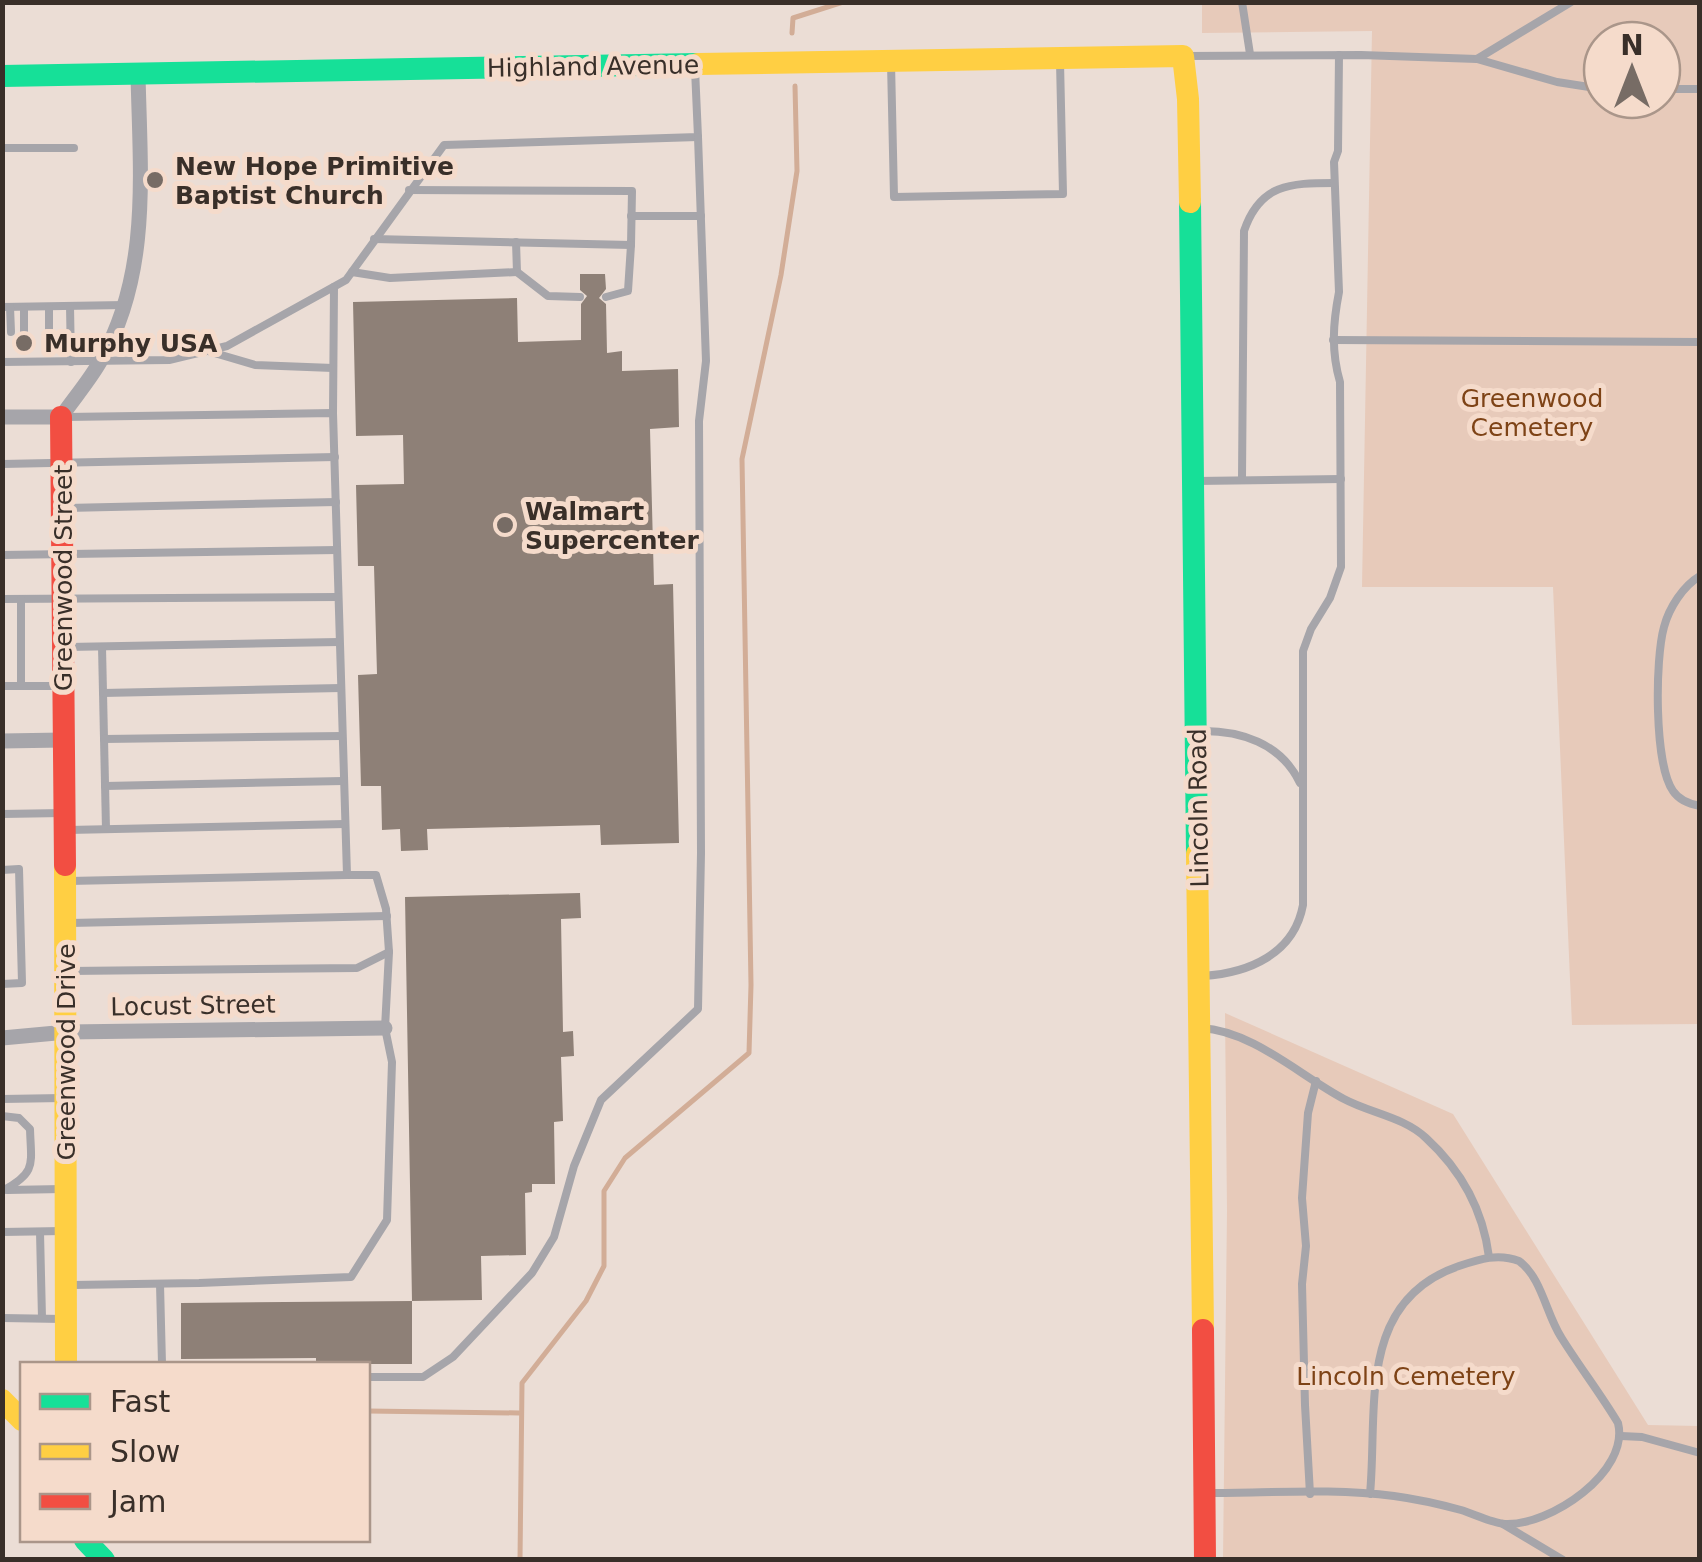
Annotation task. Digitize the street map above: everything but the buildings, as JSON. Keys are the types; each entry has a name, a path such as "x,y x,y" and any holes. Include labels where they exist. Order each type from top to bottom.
{"street":[{"name":"Highland Avenue","path":"2,76 1183,56"},
{"name":"Lincoln Road","path":"1183,56 1194,481 1205,1560"},
{"path":"2,417 61,417 101,360 125,305 135,275 140,197 138,74"},
{"name":"Greenwood Street","path":"61,417 63,740"},
{"path":"2,741 63,740"},
{"name":"Greenwood Drive","path":"63,740 66,1362"},
{"name":"Locust Street","path":"2,1038 67,1032 385,1028"},
{"path":"2,1400 20,1418"}],"lane":[{"path":"1242,2 1250,54"},
{"path":"1477,59 1569,3"},
{"path":"1200,976 1224,975 1258,964 1278,951 1297,926 1304,886 1303,651 1330,598 1341,566 1340,382 1333,340 1333,312 1339,292 1334,183 1339,55"},
{"path":"1183,56 1477,59 1582,86"},
{"path":"891,62 894,197 1063,194 1060,59"},
{"path":"370,1376 422,1377 454,1358 532,1272 554,1237 574,1166 601,1100 698,1010 699,440 706,361 694,65"},
{"path":"9,359 26,362 49,356 70,362 169,360 226,346 346,280 444,145 698,136"},
{"path":"2,148 74,148"},
{"path":"1242,478 1244,231 1249,215 1269,193 1295,185 1334,183"},
{"path":"409,190 632,191 628,292 606,297"},
{"path":"631,216 701,216"},
{"path":"374,239 631,244"},
{"path":"516,242 517,272"},
{"path":"352,272 390,278 517,272 548,296 580,298"},
{"path":"334,286 333,413 347,875"},
{"path":"11,332 6,307 125,305"},
{"path":"70,306 70,362"},
{"path":"24,307 24,332"},
{"path":"49,307 49,332"},
{"path":"1333,340 1700,342"},
{"path":"25,351 26,362"},
{"path":"207,351 255,365 333,368"},
{"path":"61,417 333,413"},
{"path":"2,464 335,457"},
{"path":"1194,481 1341,479"},
{"path":"62,508 336,502"},
{"path":"2,555 337,550"},
{"path":"1700,576 1679,596 1664,625 1658,696 1667,780 1679,798 1700,806"},
{"path":"2,600 338,597"},
{"path":"21,599 21,686"},
{"path":"63,648 339,642"},
{"path":"102,647 106,829"},
{"path":"2,686 64,686"},
{"path":"103,694 340,688"},
{"path":"1197,731 1224,730 1256,740 1282,759 1302,787"},
{"path":"104,739 342,736"},
{"path":"105,786 344,781"},
{"path":"2,814 106,829 345,824"},
{"path":"2,870 19,869 22,983 2,984"},
{"path":"64,881 376,875 386,916 385,1028 392,1062 387,1220 350,1276 67,1285"},
{"path":"65,923 386,916"},
{"path":"66,971 358,968 388,952"},
{"path":"1201,1028 1222,1030 1344,1099 1424,1136 1471,1194 1480,1211 1489,1257"},
{"path":"1310,1494 1302,1198 1308,1113 1316,1081"},
{"path":"2,1099 67,1098"},
{"path":"2,1116 19,1118 30,1130 31,1169 24,1180 3,1190"},
{"path":"3,1190 67,1189"},
{"path":"2,1232 67,1231"},
{"path":"40,1232 42,1318"},
{"path":"1370,1494 1373,1394 1385,1334 1398,1312 1443,1272 1489,1257 1509,1258 1527,1267 1550,1318 1618,1423 1621,1436 1611,1462 1576,1499 1554,1511 1503,1524"},
{"path":"160,1284 162,1362"},
{"path":"2,1318 66,1318"},
{"path":"1621,1436 1642,1437 1700,1453"},
{"path":"1206,1493 1370,1494 1421,1500 1503,1524 1563,1560"}],"green space":[{"name":"Greenwood Cemetery","path":"1202,3 1699,3 1699,1024 1572,1025 1553,587 1362,587 1372,31 1202,33"},
{"name":"Lincoln Cemetery","path":"1225,1013 1453,1114 1648,1425 1699,1426 1700,1559 1223,1560"}],"waterway":[{"path":"792,33 793,18 843,2"},
{"path":"520,1560 522,1383 586,1301 604,1266 604,1191 625,1158 749,1053 742,459 781,275 797,171 795,86"},
{"path":"370,1411 519,1413"}],"traffic: fast":[{"path":"2,76 698,64"},
{"path":"1190,202 1197,854"},
{"path":"87,1542 104,1560"}],"traffic: slow":[{"path":"698,64 1183,56 1190,202"},
{"path":"1197,854 1203,1330"},
{"path":"65,865 66,1362"},
{"path":"2,1400 20,1418"}],"traffic: jam":[{"path":"61,417 65,865"},
{"path":"1203,1330 1205,1560"}],"place":[{"name":"New Hope Primitive Baptist Church","path":"155,180"},
{"name":"Murphy USA","path":"24,343"},
{"name":"Walmart Supercenter","path":"505,525"}]}
